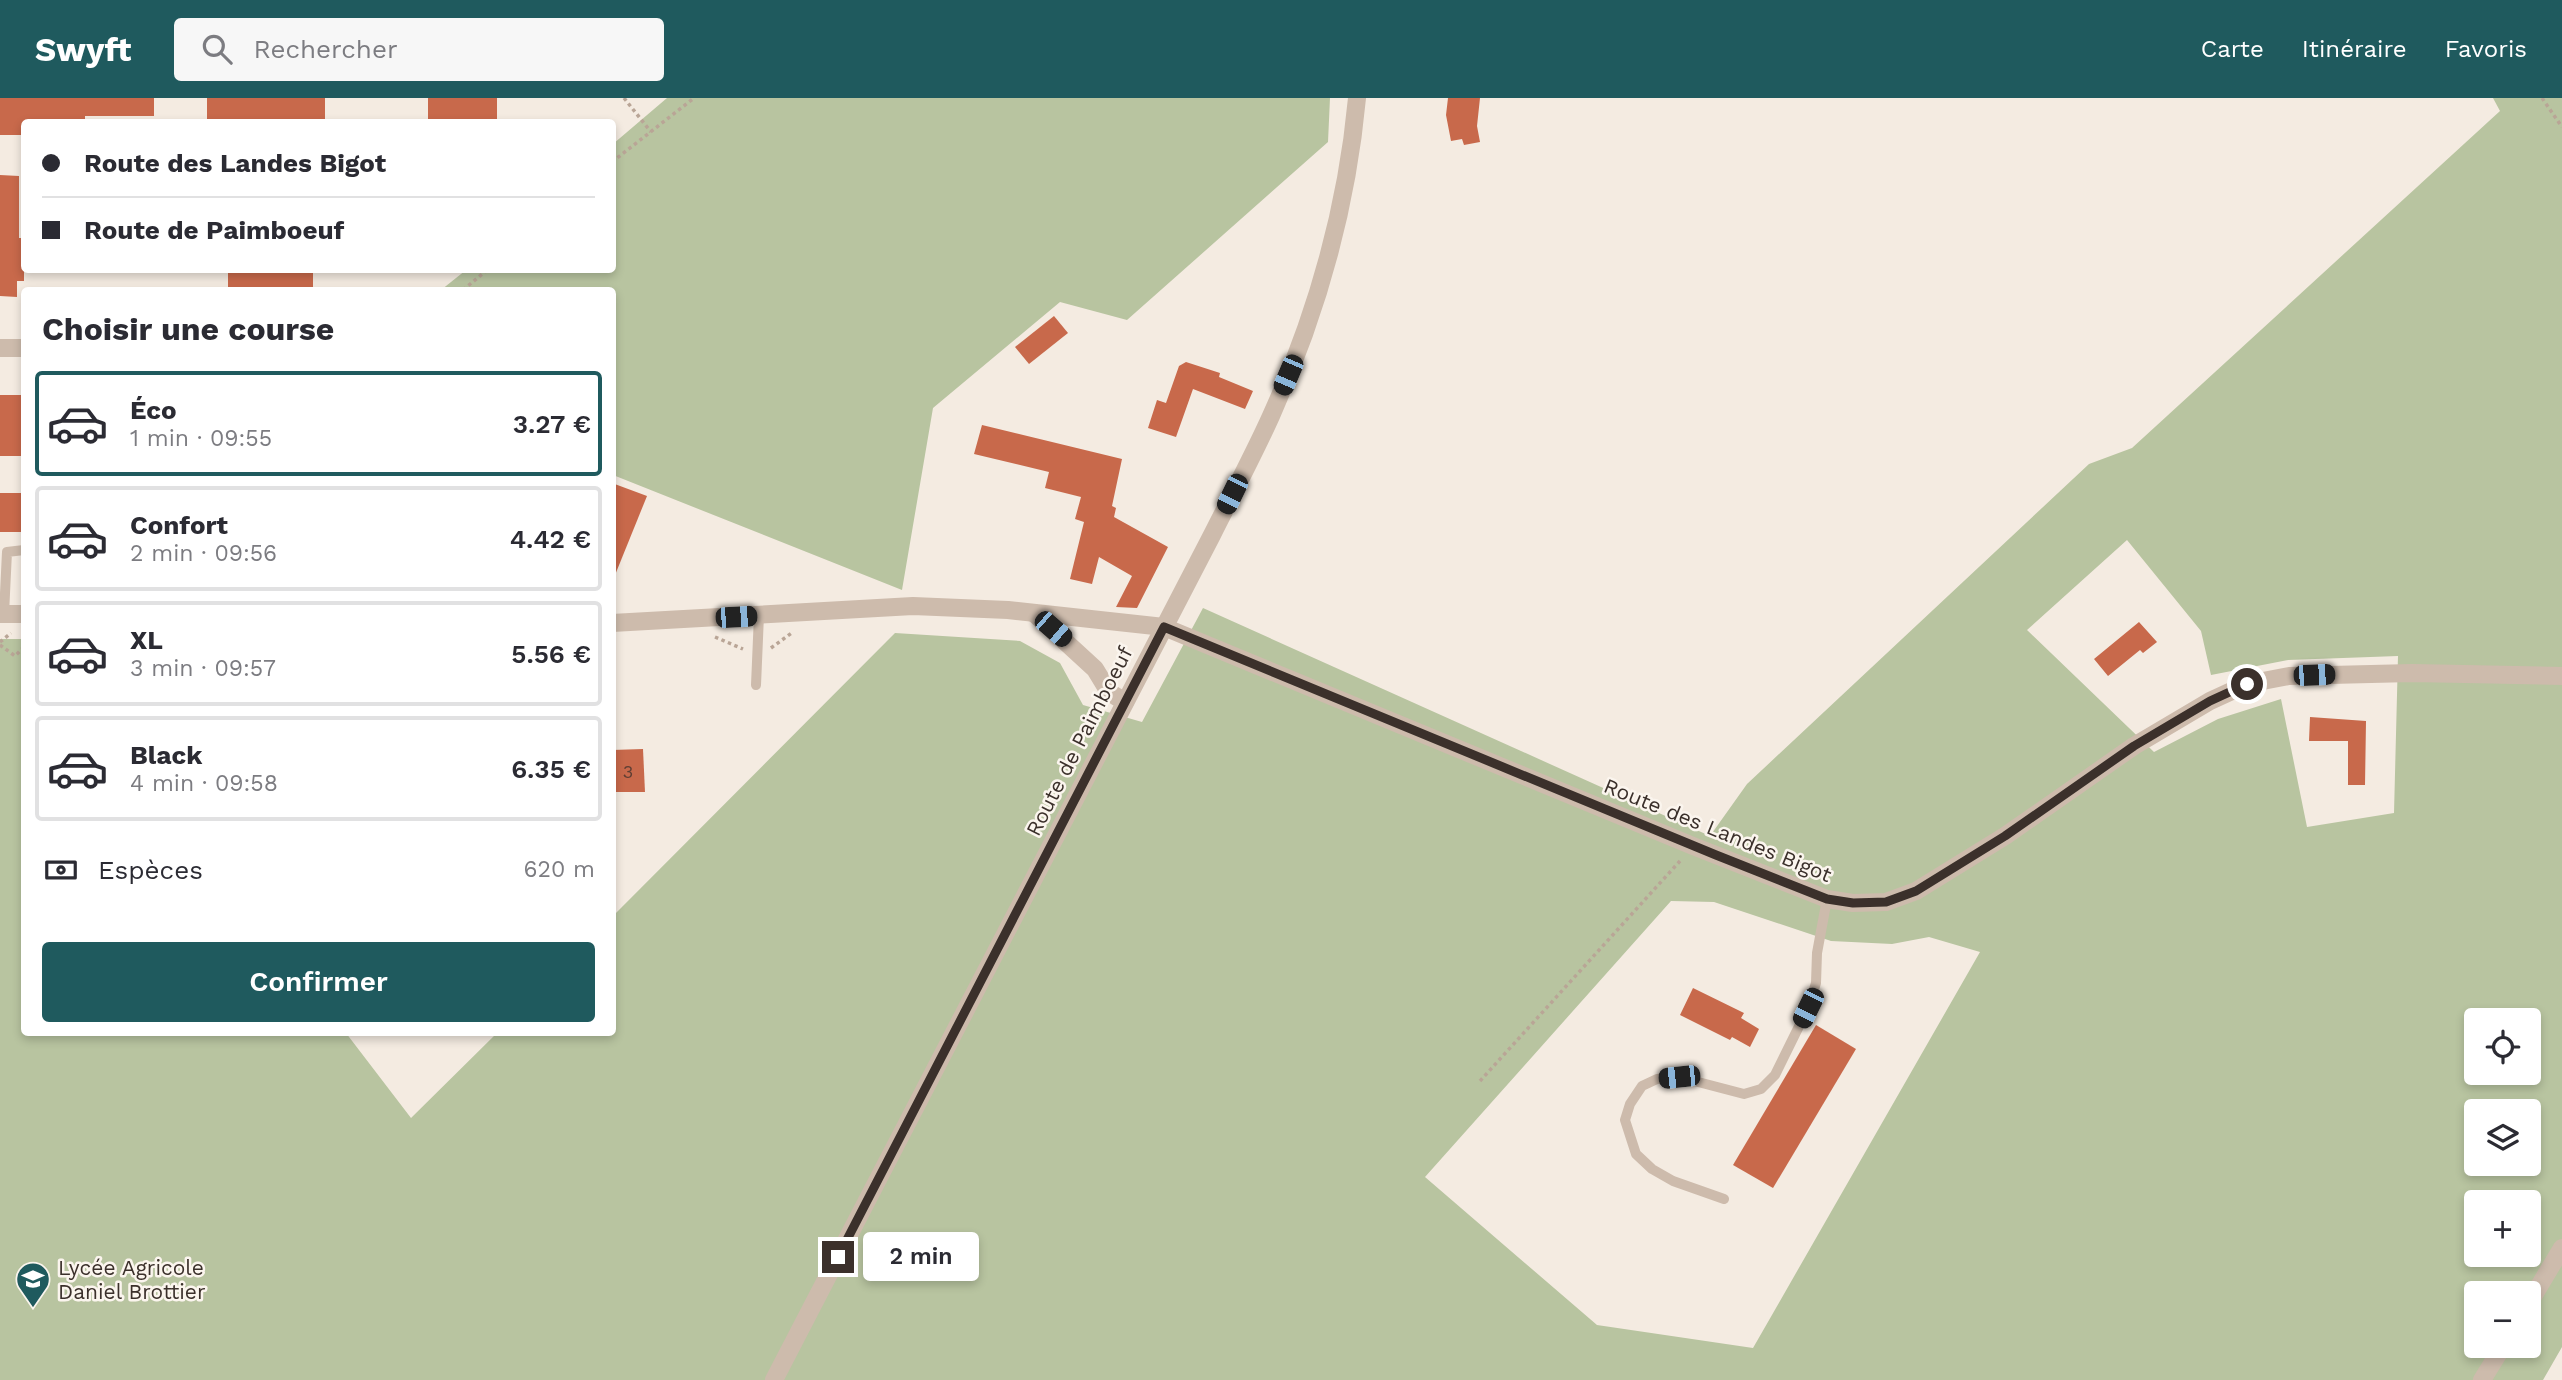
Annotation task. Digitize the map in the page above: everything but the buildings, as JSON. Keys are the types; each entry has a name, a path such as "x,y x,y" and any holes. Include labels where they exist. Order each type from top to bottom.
{"street":[{"name":"Route de Paimboeuf","path":"774,1380 1270,417 1297,354 1318,292 1337,218 1353,135 1357,98"},
{"path":"0,348 21,348"},
{"name":"Route des Landes Bigot","path":"616,623 913,606 1034,613 1164,627 1693,846 1827,899 1853,903 1886,902 1916,891 2005,836 2134,746 2210,701 2247,684 2289,676 2399,673 2562,676"},
{"path":"1034,613 1095,669 1109,692 1125,702"},
{"path":"2,614 21,614"},
{"path":"2541,1283 2562,1248"},
{"path":"2482,1380 2496,1358"}],"lane":[{"path":"2,614 7,552 21,550"},
{"path":"756,685 759,615"},
{"path":"1724,1199 1673,1181 1652,1170 1636,1154 1630,1141 1625,1120 1627,1112 1642,1086 1657,1079 1679,1077 1744,1094 1761,1089 1775,1075 1808,1008 1816,983 1817,953 1827,899"}],"path":[{"path":"624,98 651,132"},
{"path":"616,159 694,98"},
{"path":"2542,98 2562,127"},
{"path":"467,287 483,273"},
{"path":"0,645 15,656 21,650"},
{"path":"1480,1081 1693,846"}],"green space":[{"path":"667,98 1330,98 1328,142 1127,320 1060,302 933,408 902,590 616,476 616,287 445,287 462,273 616,273 616,141"},
{"path":"2493,98 2562,98 2562,1347 2543,1380 0,1380 0,639 21,639 21,1036 348,1036 411,1118 494,1036 616,1036 616,913 895,633 1020,641 1060,663 1083,705 1142,722 1203,608 1710,836 1747,784 2089,464 2132,448 2500,111","holes":["2127,540 2201,631 2211,675 2288,660 2398,656 2394,813 2307,827 2281,699 2218,719 2154,752 2027,630","1671,901 1714,902 1831,941 1892,944 1929,937 1980,952 1753,1348 1597,1325 1425,1177"]}],"place":[{"name":"Lycée Agricole Daniel Brottier","path":"33,1309"}],"route":[{"path":"838,1257 1164,627 1716,855 1827,899 1853,903 1886,902 1916,891 2005,836 2134,746 2210,701 2247,684"}]}
